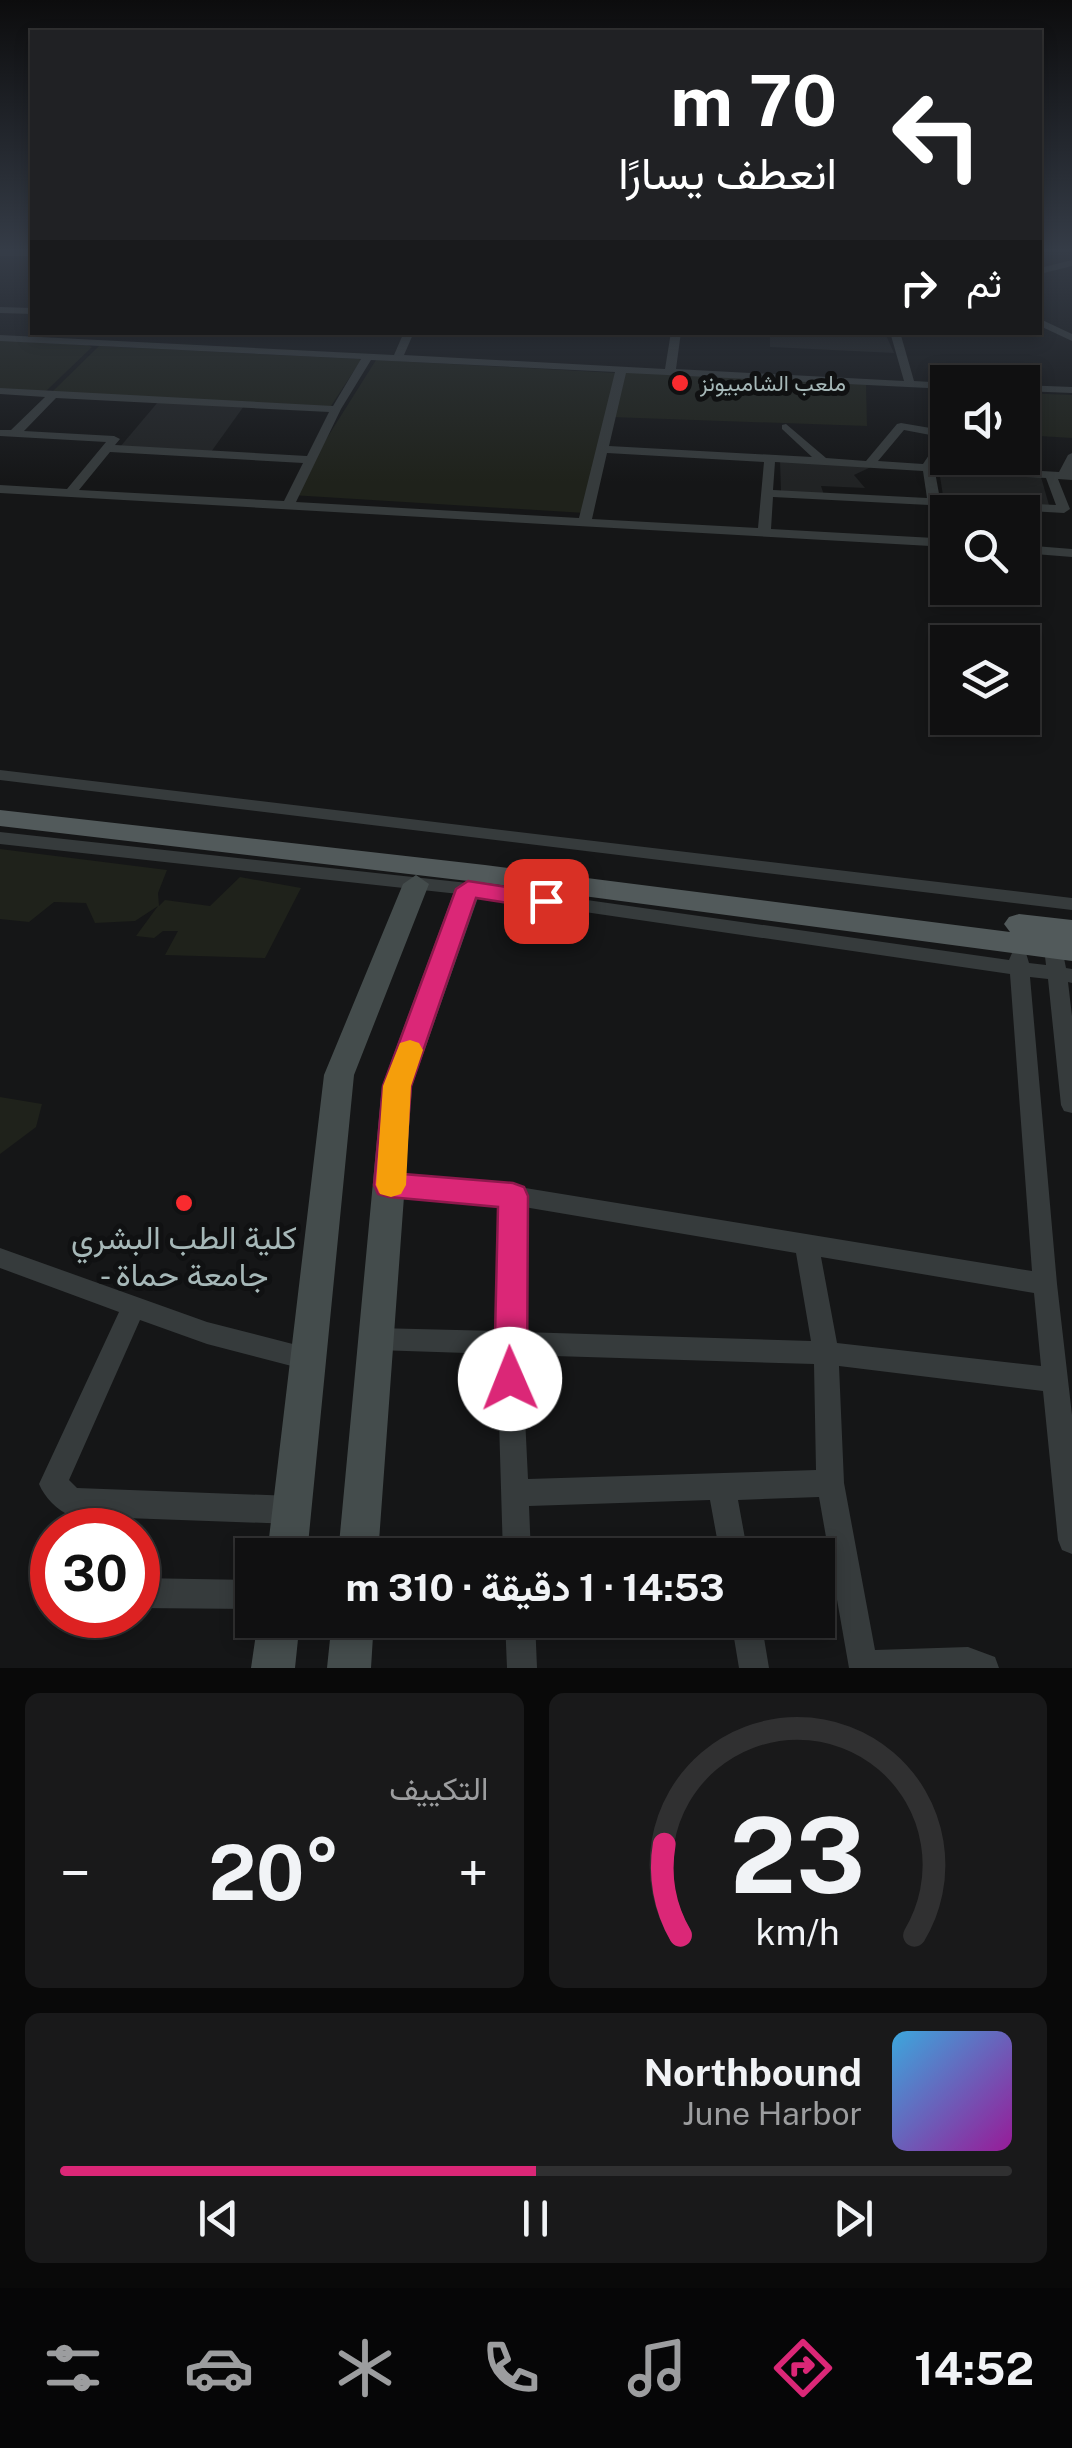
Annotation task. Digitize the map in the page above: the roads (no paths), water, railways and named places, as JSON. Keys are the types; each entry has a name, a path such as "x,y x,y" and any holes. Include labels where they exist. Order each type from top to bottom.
{"main road":[{"path":"0,801 1066,956"},
{"path":"0,818 485,874 1019,956 1066,956"},
{"path":"289,1538 340,1076 416,884"},
{"path":"359,1538 397,1086 468,889"},
{"path":"273,1668 277,1638"},
{"path":"349,1668 352,1638"}],"street":[{"path":"80,342 87,335"},
{"path":"398,358 409,335"},
{"path":"670,373 676,335"},
{"path":"896,335 910,384"},
{"path":"0,338 930,385"},
{"path":"287,507 336,409 368,357"},
{"path":"585,521 621,370"},
{"path":"1040,389 1072,390"},
{"path":"0,391 336,409"},
{"path":"14,434 51,396 48,394"},
{"path":"871,462 901,426 930,432"},
{"path":"786,427 821,460"},
{"path":"0,434 114,439 70,493"},
{"path":"107,448 310,460"},
{"path":"604,449 928,465"},
{"path":"764,531 770,457"},
{"path":"1040,508 1064,509 1062,475 1072,457"},
{"path":"930,462 933,495"},
{"path":"0,489 930,541"},
{"path":"767,493 930,502"},
{"path":"1040,550 1072,553"},
{"path":"0,776 1072,904"},
{"path":"0,838 468,889 1019,956 1045,1284 1072,1540"},
{"path":"1066,956 1072,1105"},
{"path":"389,1185 513,1196 1045,1284"},
{"path":"513,1196 509,1341 516,1538"},
{"path":"806,1247 826,1353 830,1483 864,1666 968,1662 984,1668"},
{"path":"0,1258 133,1309 207,1333 307,1358"},
{"path":"133,1309 52,1484 71,1502 293,1510"},
{"path":"376,1339 826,1353 1055,1380"},
{"path":"515,1493 830,1483"},
{"path":"722,1486 731,1538"},
{"path":"160,1593 235,1595"},
{"path":"521,1638 522,1668"},
{"path":"749,1638 754,1668"}],"place":[{"name":"ملعب الشامبيونز","path":"680,383"},
{"name":"كلية الطب البشري - جامعة حماة","path":"184,1203"}]}
